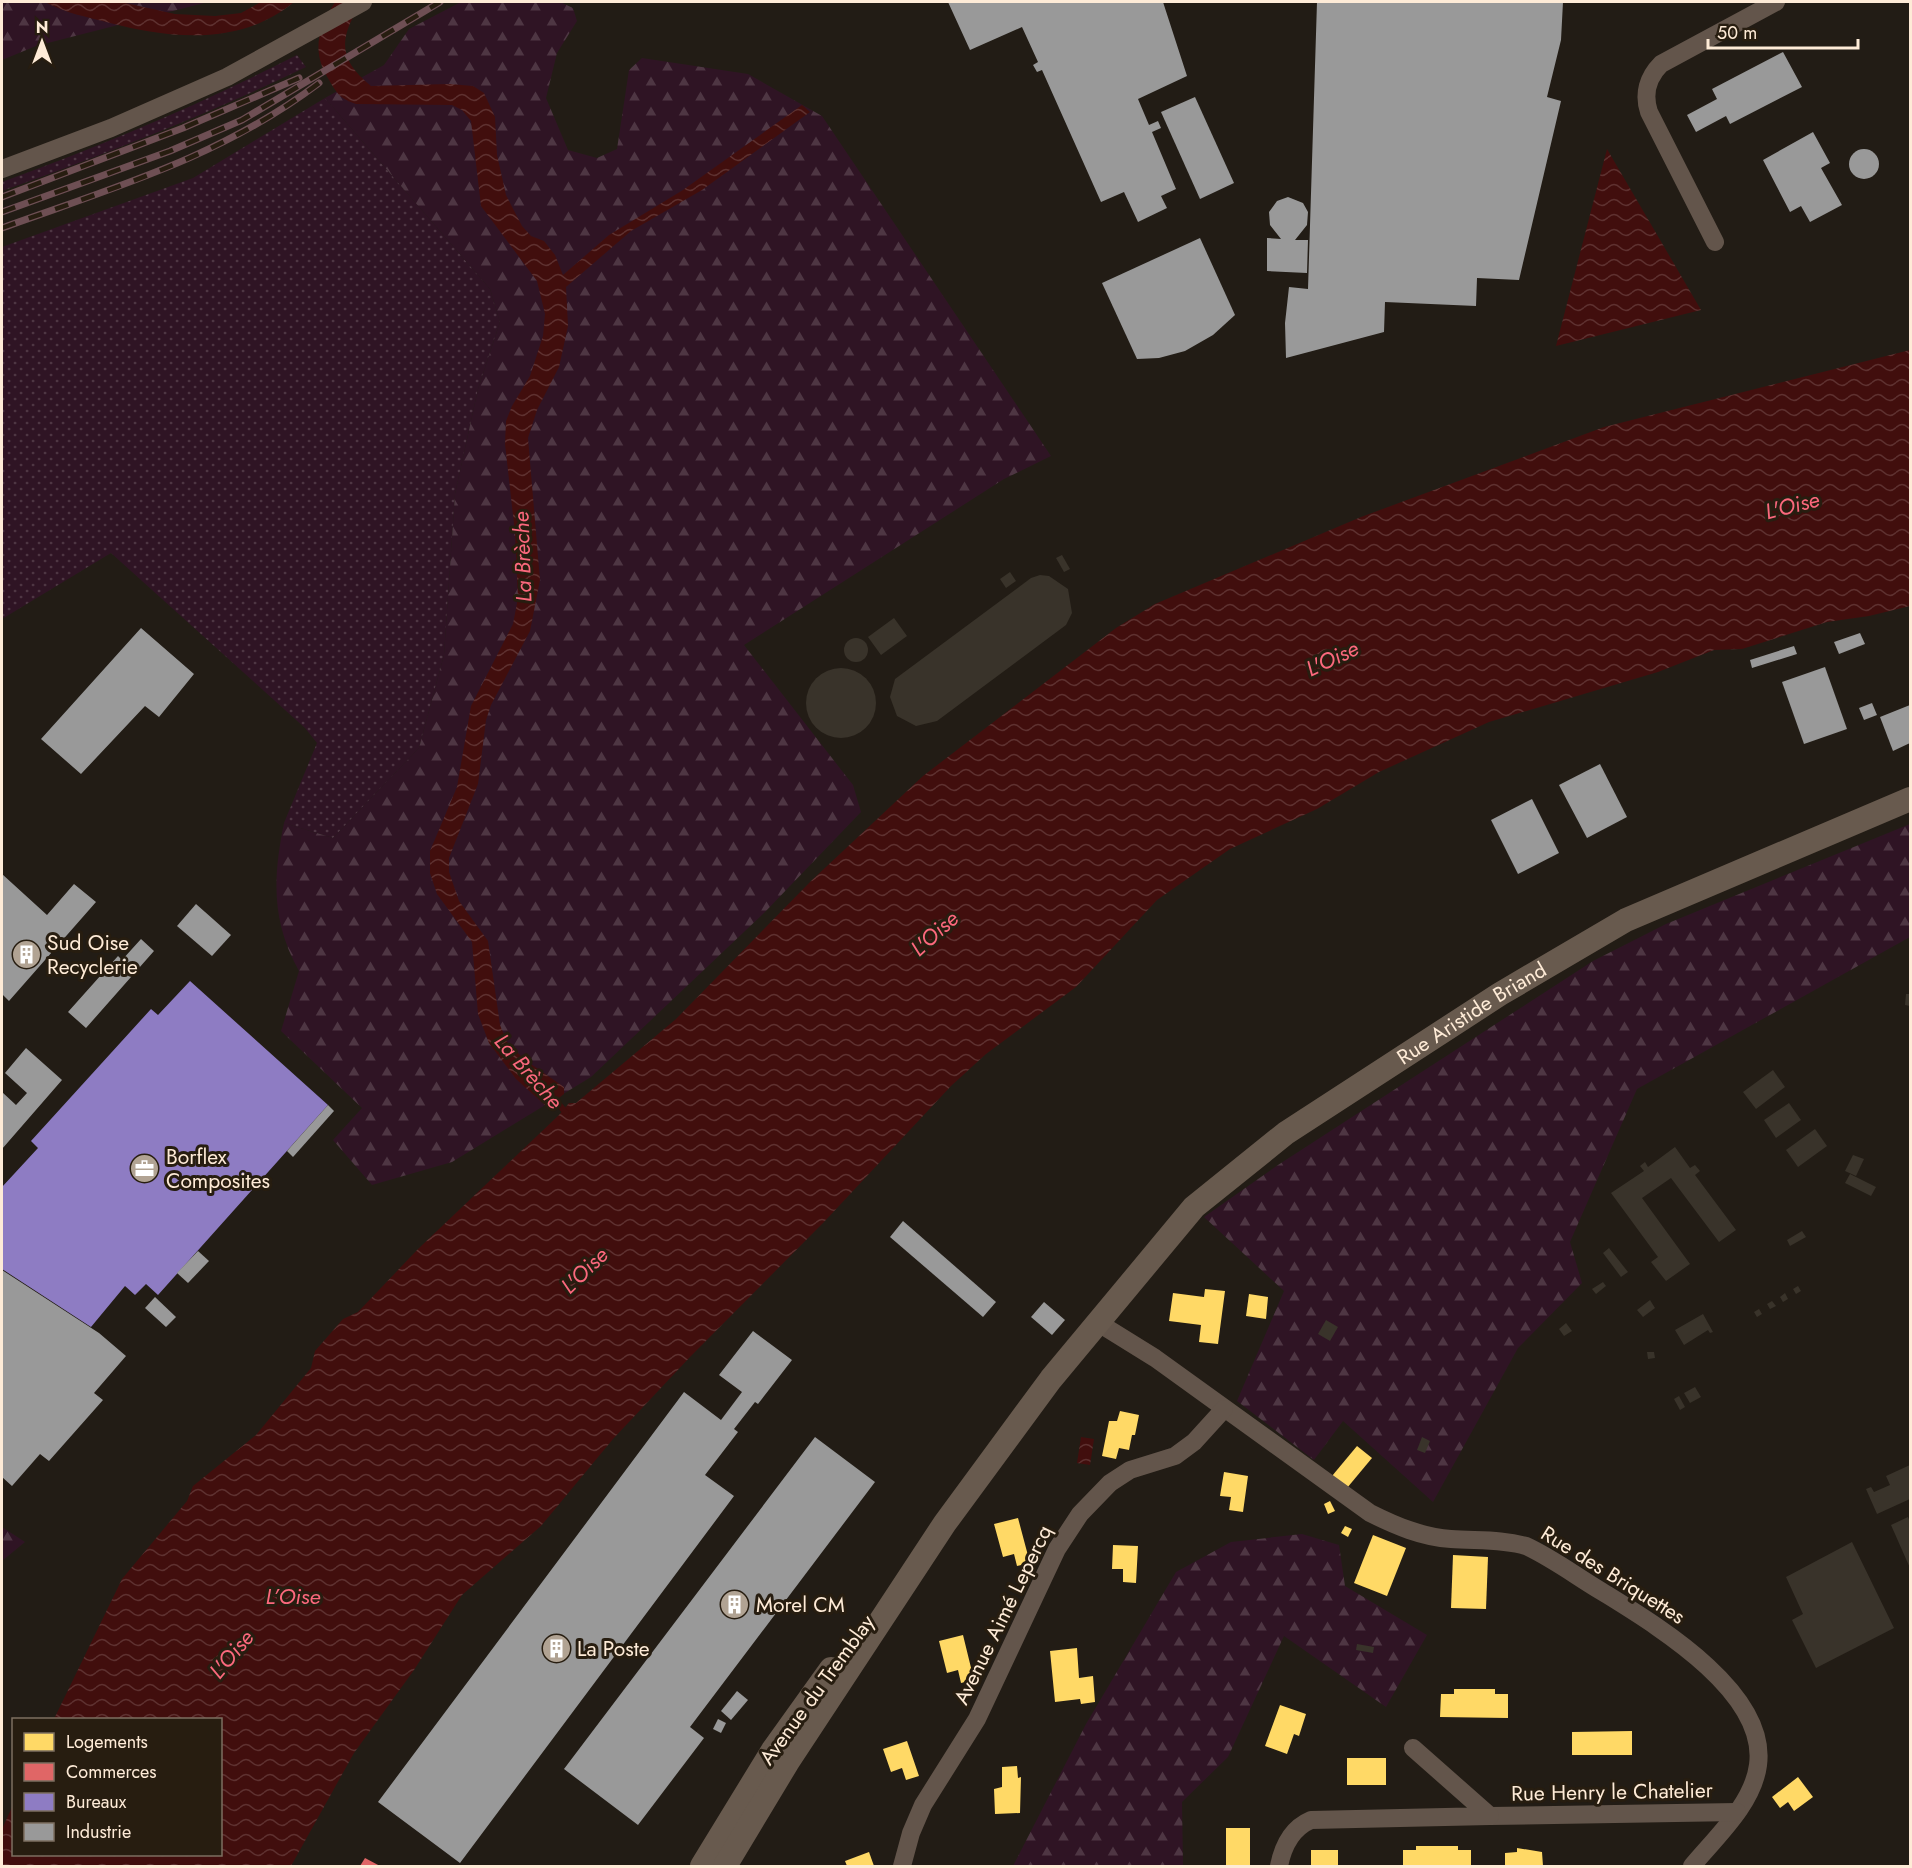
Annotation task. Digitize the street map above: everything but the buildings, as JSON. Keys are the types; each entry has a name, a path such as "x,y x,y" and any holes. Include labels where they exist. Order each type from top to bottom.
{"main road":[{"name":"Rue Aristide Briand","path":"1097,1322 1194,1207 1286,1132 1500,994 1626,920 1911,799"},
{"name":"Avenue du Tremblay","path":"724,1866 798,1746 945,1523 1029,1407 1097,1322"},
{"name":"Avenue du Tremblay","path":"702,1866 784,1733 888,1592 945,1523"}],"street":[{"path":"2,169 184,97 299,39 363,2"},
{"path":"1715,242 1649,112 1646,98 1648,82 1661,64 1776,2"},
{"name":"Rue des Briquettes","path":"1097,1322 1155,1358 1370,1513 1401,1527 1433,1537 1505,1542 1526,1546 1675,1638 1733,1694 1746,1712 1755,1732 1759,1754 1757,1773 1737,1812"},
{"name":"Avenue Aimé Lepercq","path":"902,1866 911,1833 923,1805 973,1726 1057,1549 1072,1524 1120,1475 1175,1456 1194,1442 1224,1409"},
{"name":"Rue Henry le Chatelier","path":"1413,1748 1490,1816"},
{"name":"Rue Henry le Chatelier","path":"1279,1866 1283,1850 1293,1833 1311,1820 1737,1812"},
{"name":"Rue Henry le Chatelier","path":"1692,1866 1737,1812"}],"green space":[{"path":"2,2 208,2 36,46 2,60"},
{"path":"461,2 560,2 573,8 577,21 557,53 546,98 568,150 597,158 617,149 629,70 642,58 748,74 822,116 1051,456 1004,479 744,645 853,785 861,812 765,912 591,1077 452,1162 372,1185 333,1140 362,1108 281,1031 299,971 283,934 279,916 277,880 280,843 284,823 333,838 419,748 444,655 455,494 478,389 500,322 490,289 325,98 384,65 409,29"},
{"path":"297,55 306,67 269,85 156,133 2,191 2,182 151,123"},
{"path":"325,98 490,289 500,322 478,389 455,494 444,655 419,748 333,838 284,823 317,743 305,728 111,553 2,619 2,247 193,178"},
{"path":"1910,824 1910,937 1637,1089 1570,1242 1582,1283 1518,1348 1433,1502 1343,1421 1314,1460 1237,1401 1284,1291 1204,1217 1278,1165 1593,961 1666,924"},
{"path":"2,1527 25,1542 2,1561"},
{"path":"1302,1534 1339,1545 1345,1586 1427,1635 1386,1707 1284,1636 1228,1757 1182,1802 1183,1866 1013,1866 1086,1724 1176,1572 1231,1542"}],"water":[{"path":"45,2 121,2 175,14 215,16 241,13 261,2 294,2 252,26 229,32 181,35 157,33 76,14"},
{"path":"335,2 362,2 349,26 345,46 352,66 371,86 450,84 473,86 484,93 495,117 497,155 506,195 522,226 531,236 544,241 555,255 563,275 609,235 683,190 802,105 810,112 702,190 631,231 566,287 568,326 559,367 537,410 528,438 540,580 530,631 491,705 486,720 478,784 449,858 449,872 459,901 488,941 500,1025 507,1042 525,1060 564,1087 564,1094 547,1107 516,1079 489,1043 478,1014 472,942 437,894 430,873 430,851 457,787 471,706 513,624 518,598 515,533 505,444 506,421 530,376 543,336 545,314 537,281 481,206 471,121 462,110 452,105 356,104 343,98 334,89 323,70 319,40 324,21"},
{"path":"1607,149 1701,310 1556,346"},
{"name":"L’Oise","path":"1910,350 1910,606 1869,616 1827,622 1742,649 1714,650 1658,672 1489,722 1379,772 1317,809 1230,849 1157,900 1076,987 986,1054 951,1086 824,1222 690,1357 613,1439 541,1526 462,1595 414,1670 354,1753 291,1866 2,1866 2,1829 12,1807 12,1856 222,1856 222,1718 54,1718 122,1579 187,1501 193,1486 256,1435 311,1368 315,1351 343,1319 358,1312 418,1249 569,1103 576,1103 676,1019 811,881 923,776 1116,628 1155,604 1361,517 1604,427"},
{"path":"1081,1437 1094,1439 1090,1465 1077,1463"}],"waterway":[{"name":"La Brèche","path":"552,1096 566,1113"}],"railway":[{"path":"2,212 170,151 242,120 440,2"},
{"path":"2,197 183,128 299,78"},
{"path":"2,228 126,184 205,151 282,109 319,83"}],"place":[{"name":"Sud Oise Recyclerie","path":"26,955"},
{"name":"Borflex Composites","path":"145,1169"},
{"name":"Morel CM","path":"735,1605"},
{"name":"La Poste","path":"556,1649"}],"water label":[{"name":"L'Oise","path":"1792,505"},
{"name":"L'Oise","path":"1332,658"},
{"name":"L'Oise","path":"934,933"},
{"name":"L'Oise","path":"584,1270"},
{"name":"L'Oise","path":"231,1654"}]}
